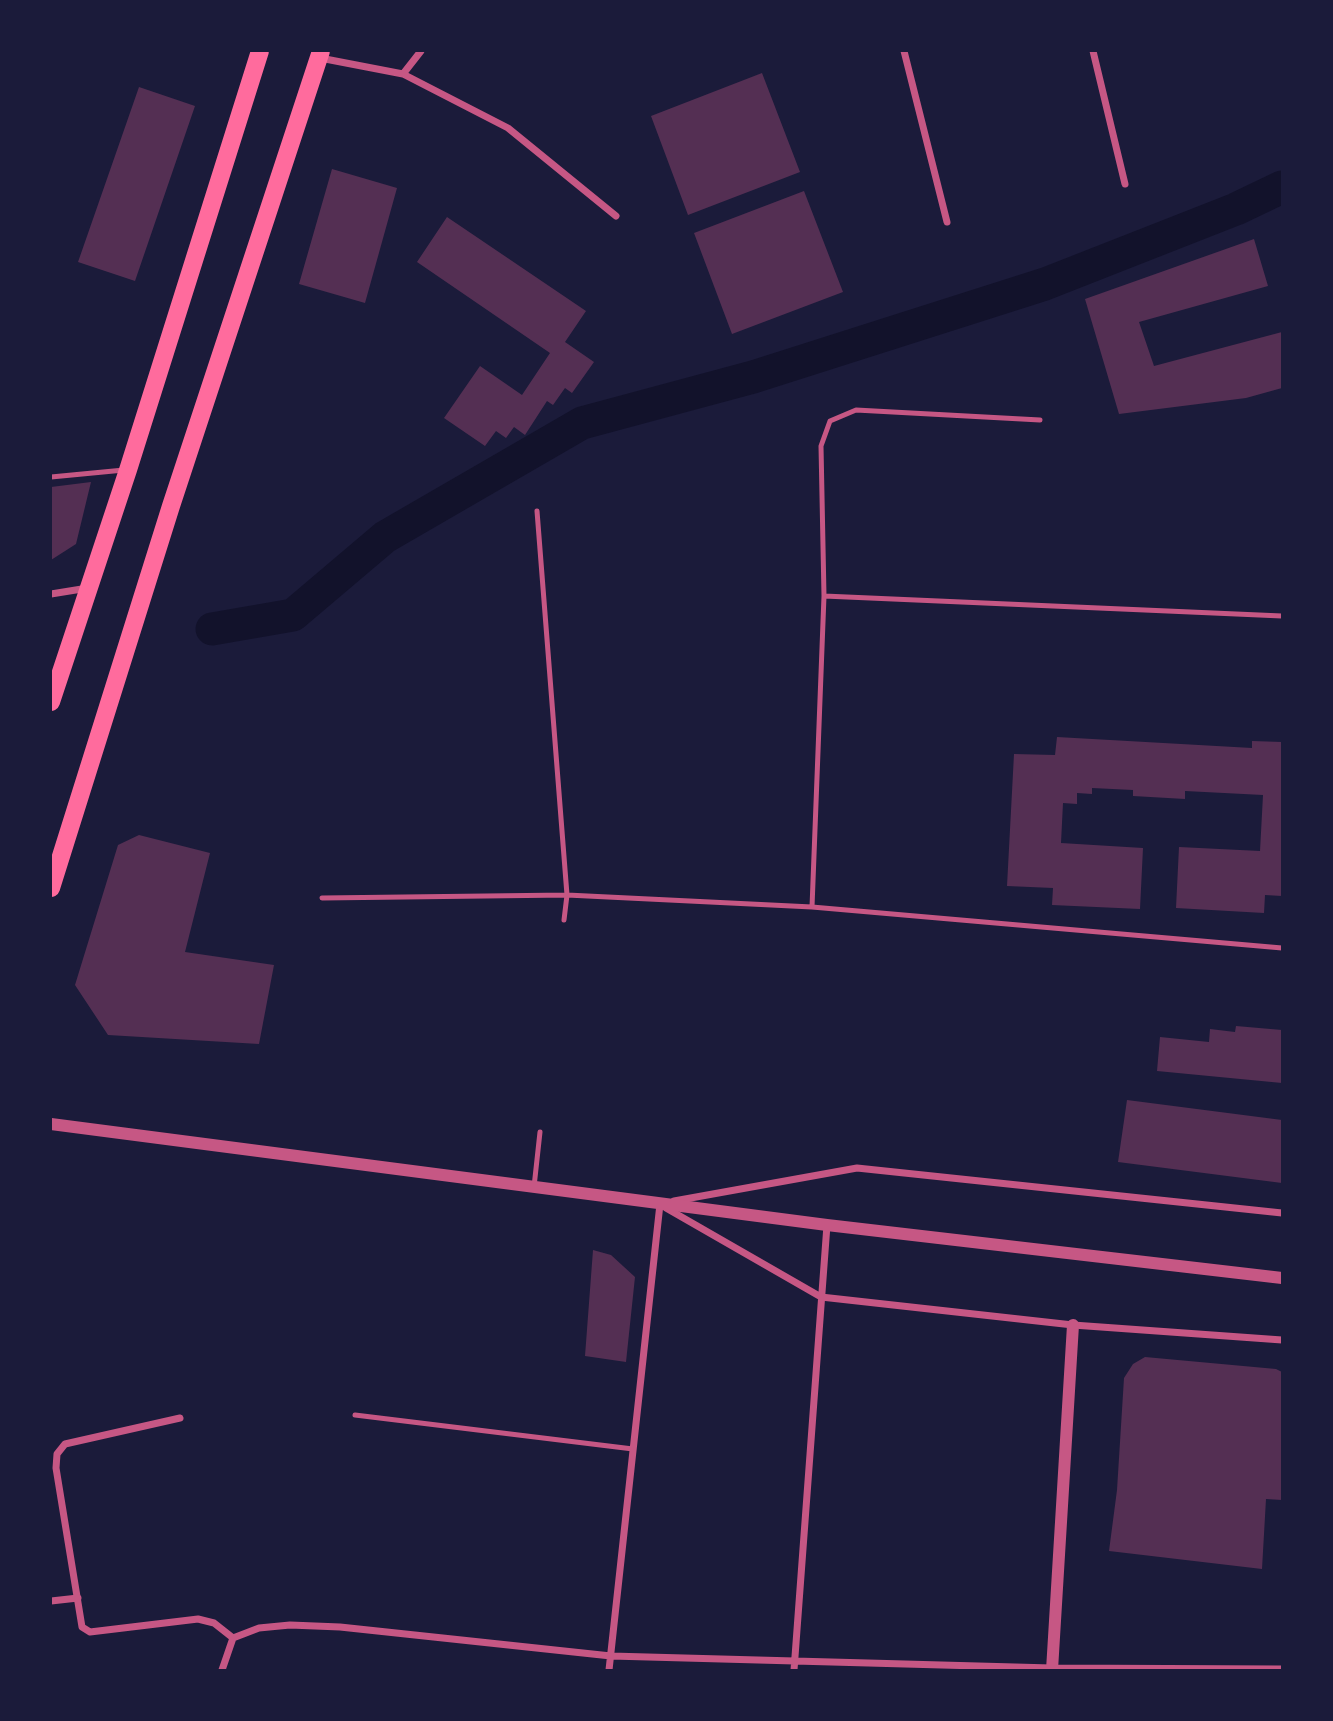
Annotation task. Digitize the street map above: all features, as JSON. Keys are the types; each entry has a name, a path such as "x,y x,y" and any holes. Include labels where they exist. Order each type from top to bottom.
{"main road":[{"path":"51,702 128,470 260,51"},
{"path":"51,888 56,853 320,54"}],"street":[{"path":"404,74 421,51"},
{"path":"904,51 947,222"},
{"path":"1093,51 1125,184"},
{"path":"320,54 404,74 508,128 616,216"},
{"path":"51,594 90,588"},
{"path":"51,1124 827,1225 1282,1278"},
{"path":"660,1204 857,1168 1282,1213"},
{"path":"660,1204 821,1297 1073,1325 1282,1340"},
{"path":"609,1670 660,1204"},
{"path":"794,1670 827,1225"},
{"path":"1052,1669 1073,1325"},
{"path":"180,1418 65,1444 57,1454 56,1468 82,1627 90,1632 198,1619 214,1623 233,1638"},
{"path":"51,1601 78,1598"},
{"path":"222,1670 233,1638 259,1628 290,1625 340,1627 611,1656 1052,1669 1282,1669"}],"lane":[{"path":"812,907 824,596 821,446 830,421 856,410 1040,420"},
{"path":"51,477 128,470"},
{"path":"537,511 567,895 564,920"},
{"path":"824,596 1282,616"},
{"path":"322,898 567,895 812,907 1282,948"},
{"path":"534,1187 540,1132"},
{"path":"355,1415 633,1450"}],"building":[{"path":"762,73 800,172 688,215 651,116"},
{"path":"139,87 195,106 135,281 78,262"},
{"path":"332,169 397,188 365,303 299,284"},
{"path":"804,191 843,292 732,334 694,233"},
{"path":"447,217 586,311 565,342 594,362 572,393 565,388 553,405 547,401 525,435 514,427 506,438 496,431 485,446 444,418 480,366 522,395 550,353 417,262"},
{"path":"1254,239 1268,286 1139,322 1154,366 1282,332 1282,388 1246,398 1119,414 1085,299"},
{"path":"91,482 76,544 51,560 51,487"},
{"path":"1057,737 1252,748 1252,741 1282,742 1282,896 1265,895 1264,913 1176,908 1179,847 1260,851 1263,795 1185,791 1185,799 1133,796 1133,790 1092,788 1092,794 1077,793 1077,804 1063,803 1061,843 1143,848 1140,909 1052,905 1053,888 1007,886 1014,754 1055,755"},
{"path":"139,835 210,853 185,952 274,965 259,1044 108,1035 75,985 118,845"},
{"path":"1236,1026 1282,1030 1282,1083 1157,1071 1160,1037 1209,1042 1210,1029 1235,1032"},
{"path":"1127,1100 1282,1120 1282,1183 1118,1162"},
{"path":"593,1250 611,1255 635,1277 626,1362 585,1356"},
{"path":"1145,1357 1276,1369 1282,1372 1282,1500 1266,1499 1262,1569 1109,1551 1117,1490 1124,1378 1133,1364"}],"waterway":[{"path":"212,629 293,615 385,537 582,423 753,377 1045,284 1236,209 1282,187"}]}
